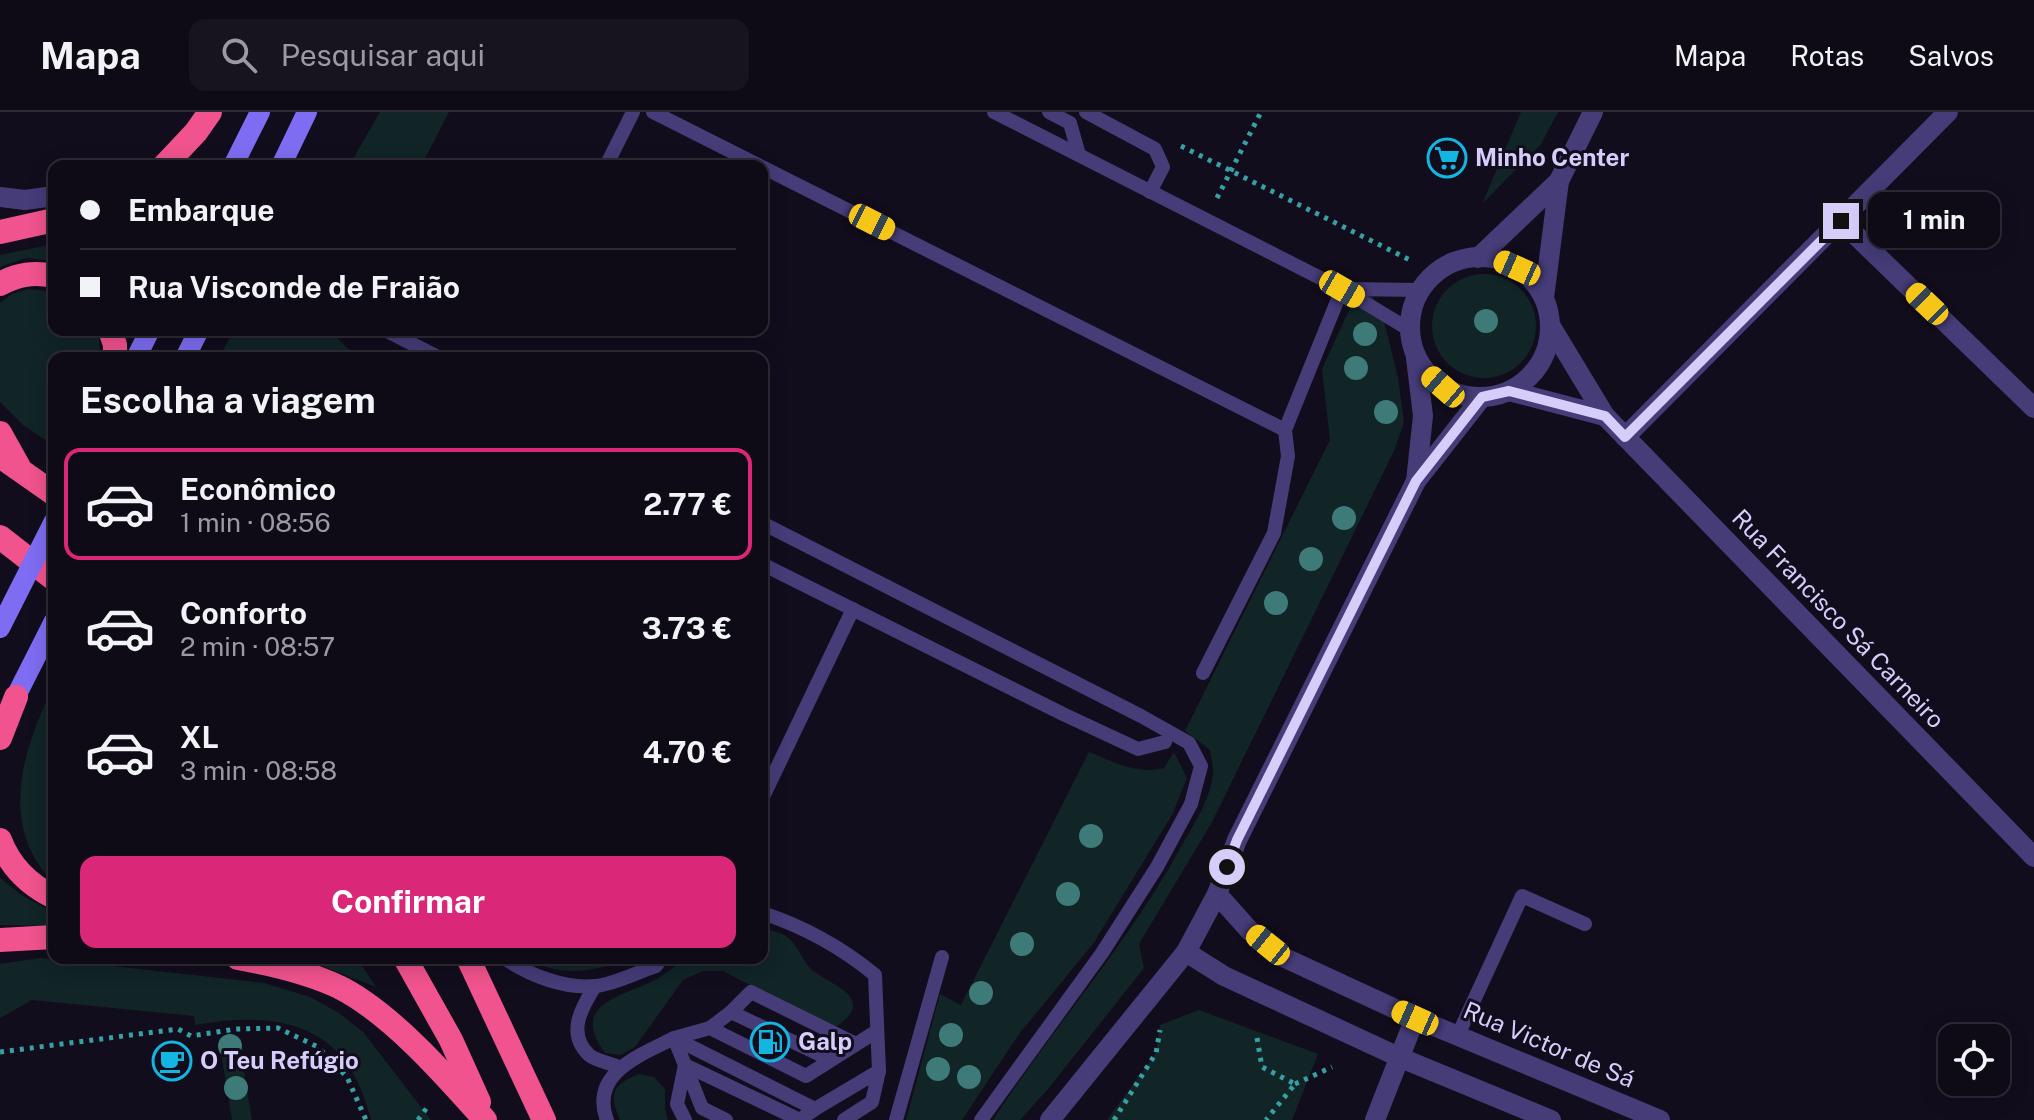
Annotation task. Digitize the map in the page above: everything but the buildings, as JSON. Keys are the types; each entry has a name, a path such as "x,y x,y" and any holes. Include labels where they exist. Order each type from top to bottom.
{"highway":[{"path":"169,160 210,112"},
{"path":"0,232 48,221"},
{"path":"0,284 16,275 48,275"},
{"path":"0,433 10,463 48,490"},
{"path":"0,537 48,574"},
{"path":"0,738 16,697"},
{"path":"0,840 5,853 21,875 48,893"},
{"path":"0,940 48,937"},
{"path":"264,964 306,974 342,988 431,1059 486,1120"},
{"path":"408,964 451,1040 486,1120"},
{"path":"471,964 544,1120"}],"street":[{"path":"236,160 260,112"},
{"path":"284,160 307,112"},
{"path":"1416,356 1427,373 1443,387 1462,395 1482,397 1509,391 1526,380 1539,364 1548,345 1550,325 1544,298 1559,181 1593,112"},
{"path":"1625,437 1948,112"},
{"path":"1478,258 1559,181"},
{"path":"0,197 25,200 48,197"},
{"path":"1841,221 2034,408"},
{"path":"1416,481 1423,416 1410,330 1412,309 1420,290 1434,275 1451,264 1478,258 1498,260 1517,268 1533,281 1544,298"},
{"name":"Rua Francisco Sá Carneiro","path":"1550,325 1605,416 2034,857"},
{"path":"1509,391 1605,416"},
{"path":"1050,1120 1186,952 1217,894 1237,840 1416,481 1482,397"},
{"path":"0,628 48,533"},
{"path":"0,725 48,633"},
{"name":"Rua Victor de Sá","path":"1217,894 1250,931 1285,958 1415,1018 1660,1120"},
{"path":"1186,952 1224,976 1401,1058 1551,1120"},
{"path":"1375,1120 1415,1018"}],"lane":[{"path":"609,160 633,112"},
{"path":"653,112 749,160"},
{"path":"994,112 1342,289 1410,330"},
{"path":"1049,112 1070,123 1079,155"},
{"path":"1086,112 1155,149 1163,167 1150,192"},
{"path":"768,170 1285,430"},
{"path":"1203,673 1274,533 1288,456 1285,430 1342,289"},
{"path":"1342,289 1420,290"},
{"path":"397,336 428,352"},
{"path":"768,526 1141,716 1189,743 1201,766 1191,804 1157,867 1102,953 981,1120"},
{"path":"768,567 1138,749 1165,742"},
{"path":"768,786 853,609"},
{"path":"1458,1035 1522,896 1585,924"},
{"path":"768,915 788,921 856,959 875,975 879,1071 872,1102 844,1120"},
{"path":"896,1120 942,957"},
{"path":"514,964 556,982 595,986 657,964"},
{"path":"595,986 579,1012 577,1037 590,1056 619,1067"},
{"path":"607,1120 604,1113 606,1087 619,1067 674,1038 710,1028 751,992 856,1044"},
{"path":"731,1012 831,1060"},
{"path":"710,1028 806,1076 877,1031"},
{"path":"674,1038 702,1108 726,1120"},
{"path":"674,1038 815,1109"},
{"path":"685,1065 800,1120 879,1071"},
{"path":"685,1065 677,1104 685,1120"}],"path":[{"path":"1230,171 1261,112"},
{"path":"1173,142 1412,261"},
{"path":"1114,1120 1156,1053 1160,1025"},
{"path":"0,1052 178,1029 191,1036 236,1029 278,1028 318,1047 347,1077 366,1120"},
{"path":"1257,1038 1262,1067 1295,1084"},
{"path":"1266,1120 1295,1084 1332,1067"},
{"path":"418,1120 428,1106"}],"green space":[{"path":"380,112 449,112 424,160 352,160"},
{"path":"1521,112 1558,112 1541,144 1482,204"},
{"path":"48,245 48,260 26,258 0,267 0,255"},
{"path":"1484,274 1504,278 1527,297 1536,326 1532,346 1513,369 1484,378 1464,374 1441,355 1432,326 1436,306 1455,283"},
{"path":"1362,282 1381,309 1398,378 1404,422 1394,451 1211,824 1139,944 1144,968 1020,1120 993,1120 1138,918 1205,802 1213,774 1210,750 1185,731 1330,440 1322,369"},
{"path":"28,289 48,291 48,336 99,338 100,352 48,352 48,442 23,425 0,402 0,303 12,294"},
{"path":"231,336 335,336 351,352 222,352"},
{"path":"48,699 48,876 37,862 26,839 21,815 24,764"},
{"path":"1089,752 1126,766 1154,770 1164,768 1174,752 1187,778 1172,815 1093,944 1019,1034 962,1120 906,1120 940,994 961,1005"},
{"path":"0,878 48,910 48,926 0,925"},
{"path":"768,930 786,936 813,971 847,994 853,1008 837,1026 827,1024 723,971 703,971 683,980 635,1047 621,1055 605,1053 595,1036 593,1023 596,1013 604,1004 655,980 679,964 768,964"},
{"path":"41,958 48,959 48,964 95,964 264,983 310,997 339,1013 364,1033 431,1120 371,1120 360,1088 346,1063 328,1044 307,1031 283,1023 256,1020 195,1025 194,1016 32,1000 0,1018 0,964"},
{"path":"317,964 361,964 376,987"},
{"path":"538,964 611,964 579,971"},
{"path":"1199,1010 1318,1054 1292,1120 1107,1120 1156,1053 1160,1025"},
{"path":"238,1036 252,1120 232,1120 219,1040"},
{"path":"639,1074 654,1077 665,1089 668,1120 620,1120 615,1091 623,1082"}],"place":[{"name":"Minho Center","path":"1447,158"},
{"name":"Galp","path":"770,1042"},
{"name":"O Teu Refúgio","path":"172,1061"}],"route":[{"path":"1227,867 1237,840 1416,481 1482,397 1509,391 1605,416 1625,437 1841,221"}]}
